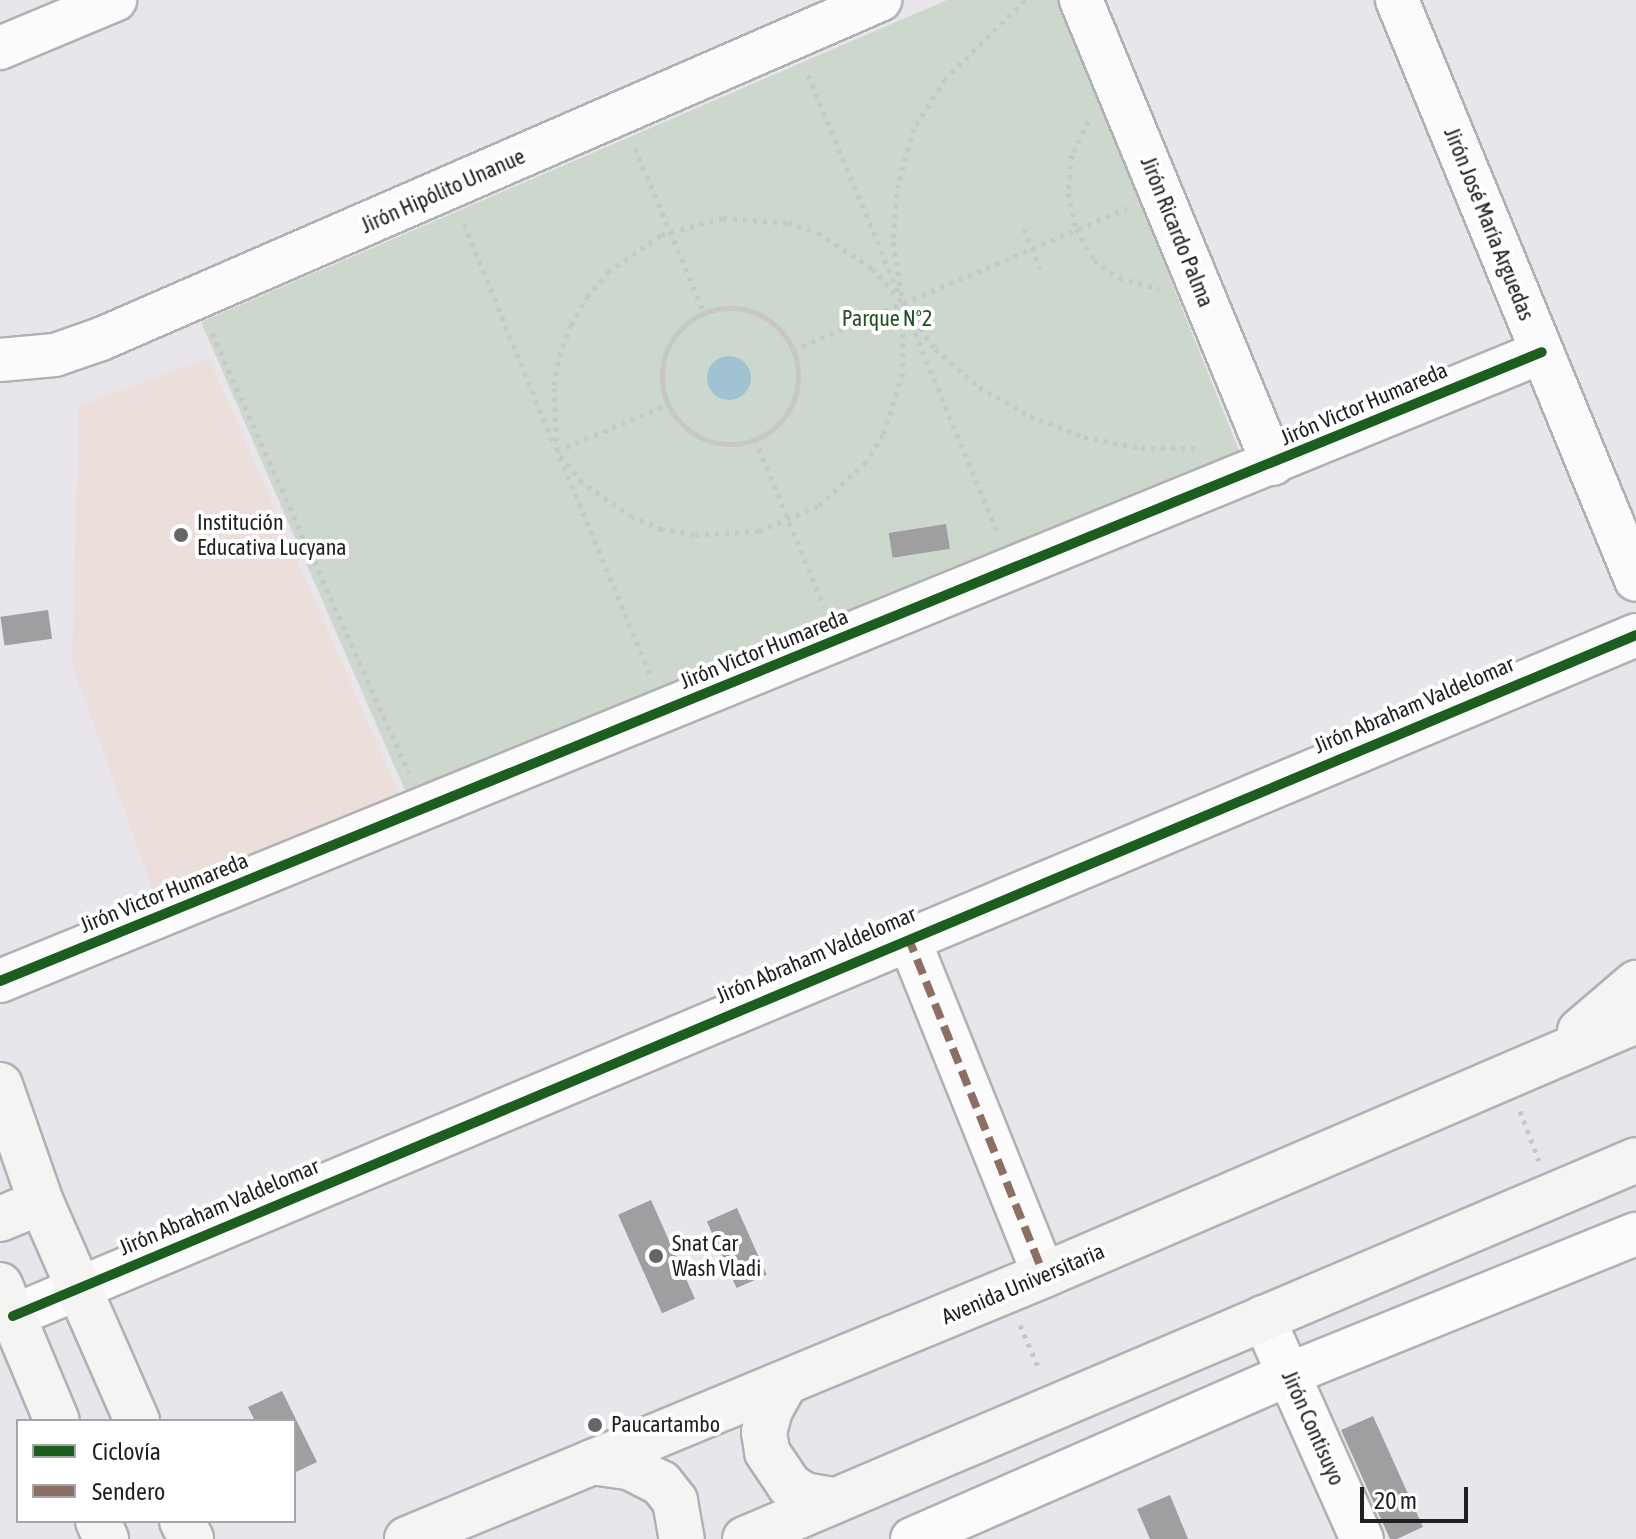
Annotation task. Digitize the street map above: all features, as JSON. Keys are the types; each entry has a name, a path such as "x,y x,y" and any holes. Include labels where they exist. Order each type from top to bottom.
{"main road":[{"path":"1547,1059 1636,983"},
{"name":"Avenida Universitaria","path":"407,1539 1005,1292 1636,1021"},
{"path":"0,1085 41,1202 136,1419"},
{"path":"745,1539 816,1518 1056,1405 1636,1160"},
{"path":"0,1219 41,1202"},
{"path":"6,1300 56,1419"},
{"path":"785,1383 767,1421 767,1452 789,1485 804,1495 816,1518"},
{"path":"592,1462 629,1467 661,1483 675,1501 682,1539"}],"street":[{"path":"0,48 115,0"},
{"name":"Jirón Hipólito Unanue","path":"0,360 55,355 101,339 880,0"},
{"name":"Jirón Ricardo Palma","path":"1081,0 1268,451"},
{"name":"Jirón José María Arguedas","path":"1397,0 1636,580"},
{"name":"Jirón Victor Humareda","path":"0,981 838,641 1268,451 1542,352"},
{"name":"Jirón Abraham Valdelomar","path":"6,1300 77,1289 908,937 1636,635"},
{"path":"908,937 1044,1275"},
{"path":"912,1539 1289,1374 1636,1234"},
{"name":"Jirón Contisuyo","path":"1263,1317 1362,1539"}],"path":[{"path":"1025,0 945,79 914,128 898,184 893,242 903,303 903,373 883,435 866,462 843,486 818,506 790,521 759,531 727,536 662,529 605,502 582,482 557,451 554,385 559,356 571,325 587,297 608,272 632,252 670,232 723,218 788,223 818,233 847,249 872,268 903,303 935,349 979,387 1030,416 1084,437 1155,448 1268,451"},
{"path":"808,75 999,539"},
{"path":"1094,109 1072,155 1068,193 1076,229 1094,260 1119,278 1171,292"},
{"path":"621,113 704,313"},
{"path":"449,188 665,711"},
{"path":"793,350 1161,193"},
{"path":"1024,229 1040,268"},
{"path":"735,309 766,318 782,332 793,350 798,374 795,397 784,418 755,439 721,444 699,437 680,422 668,404 662,382 664,360 671,340 685,324 704,313 735,309"},
{"path":"209,325 412,779"},
{"path":"557,451 668,404"},
{"path":"755,439 838,641"},
{"path":"1507,1076 1552,1195"},
{"path":"1005,1292 1056,1405"}],"shaded area":[{"name":"Institución Educativa Lucyana","path":"209,358 400,796 154,893 72,664 79,406"}],"green space":[{"name":"Parque N°2","path":"947,0 1059,0 1244,463 410,802 201,322"}],"water":[{"path":"729,356 744,363 751,378 744,393 729,400 714,393 707,378 714,363"}],"building":[{"path":"946,524 950,549 893,558 889,533"},
{"path":"48,610 52,639 5,645 0,617"},
{"name":"Snat Car Wash Vladi","path":"651,1200 695,1299 662,1313 618,1215"},
{"path":"737,1208 767,1275 737,1288 707,1221"},
{"path":"282,1391 296,1419 254,1419 248,1407"},
{"path":"1373,1416 1423,1527 1397,1539 1390,1539 1341,1430"},
{"path":"296,1419 317,1462 296,1472"},
{"path":"1170,1495 1188,1539 1150,1539 1137,1509"}],"marked path":[{"path":"908,937 1044,1275"}],"cycle path":[{"path":"0,981 1542,352"},
{"path":"13,1316 1636,635"}],"place":[{"name":"Institución Educativa Lucyana","path":"181,535"},
{"name":"Snat Car Wash Vladi","path":"656,1256"},
{"name":"Paucartambo","path":"595,1425"}]}
